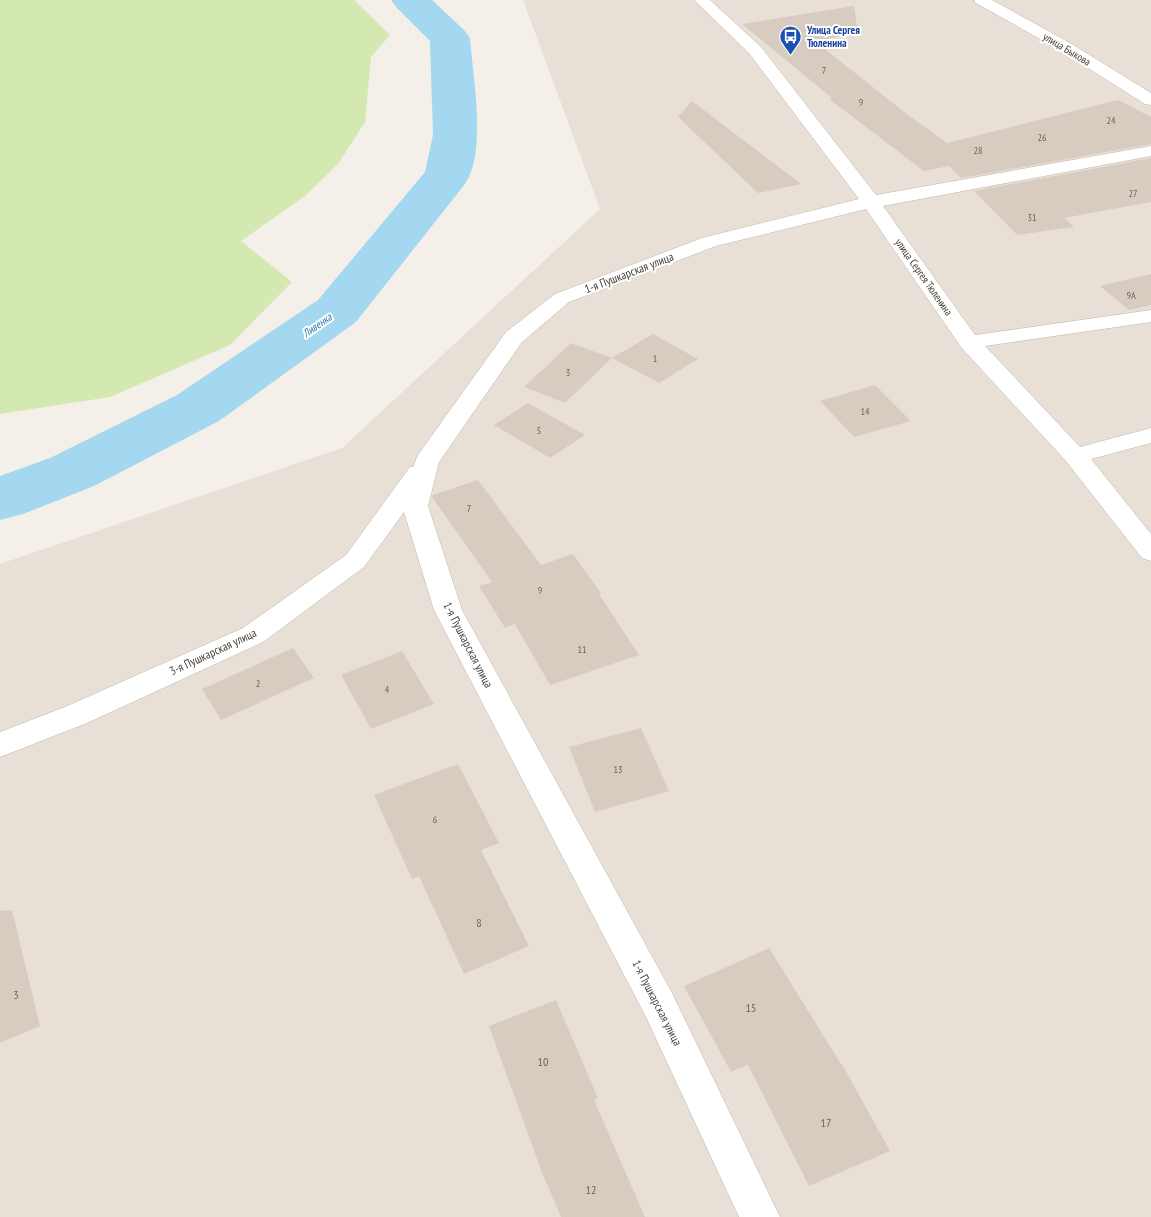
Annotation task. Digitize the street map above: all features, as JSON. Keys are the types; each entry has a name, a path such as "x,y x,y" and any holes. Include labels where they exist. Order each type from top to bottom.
{"street":[{"name":"улица Сергея Тюленина","path":"701,0 755,50 871,202 969,342 1075,456 1151,552"},
{"name":"улица Быкова","path":"981,0 1064,46 1151,100"},
{"name":"1-я Пушкарская улица","path":"760,1217 659,1005 448,610 416,506 427,461 514,337 562,298 709,242 871,202 1072,167 1151,150"},
{"path":"969,342 1151,316"},
{"path":"1075,456 1151,435"},
{"name":"3-я Пушкарская улица","path":"0,745 76,715 253,635 355,561 427,461"}],"shaded area":[{"path":"523,0 1151,0 1151,1217 0,1217 0,564 342,448 600,209"}],"green space":[{"path":"0,0 354,0 390,35 371,57 365,122 338,164 305,196 241,241 292,282 230,345 110,397 0,414"}],"building":[{"path":"854,6 858,33 815,41 908,115 947,143 1118,100 1151,117 1151,144 961,178 949,166 924,171 829,99 832,98 742,24"},
{"path":"692,101 801,184 758,193 678,117"},
{"path":"1151,158 1151,202 1064,218 1074,227 1017,235 974,191"},
{"path":"1151,274 1151,305 1129,310 1100,286"},
{"path":"653,334 698,359 659,383 612,358"},
{"path":"571,343 612,358 565,403 524,387"},
{"path":"875,385 911,421 854,437 820,401"},
{"path":"528,403 585,435 550,458 494,425"},
{"path":"478,480 541,565 573,554 601,593 599,594 639,655 550,685 515,624 505,628 479,586 492,582 432,497 433,495"},
{"path":"293,648 314,678 221,720 202,689"},
{"path":"402,651 434,704 371,729 341,675"},
{"path":"641,728 669,791 595,812 569,747"},
{"path":"458,764 499,843 481,850 529,946 464,974 419,876 412,879 374,795"},
{"path":"12,910 40,1026 0,1043 0,911"},
{"path":"769,948 842,1064 890,1151 809,1186 748,1065 731,1072 684,986"},
{"path":"556,1000 598,1098 594,1100 645,1217 561,1217 543,1175 489,1026"}],"waterway":[{"name":"Ливенка","path":"0,499 72,472 198,408 337,311 448,174 455,135 450,38 410,0"}],"place":[{"name":"Улица Сергея Тюленина","path":"791,55"}]}
